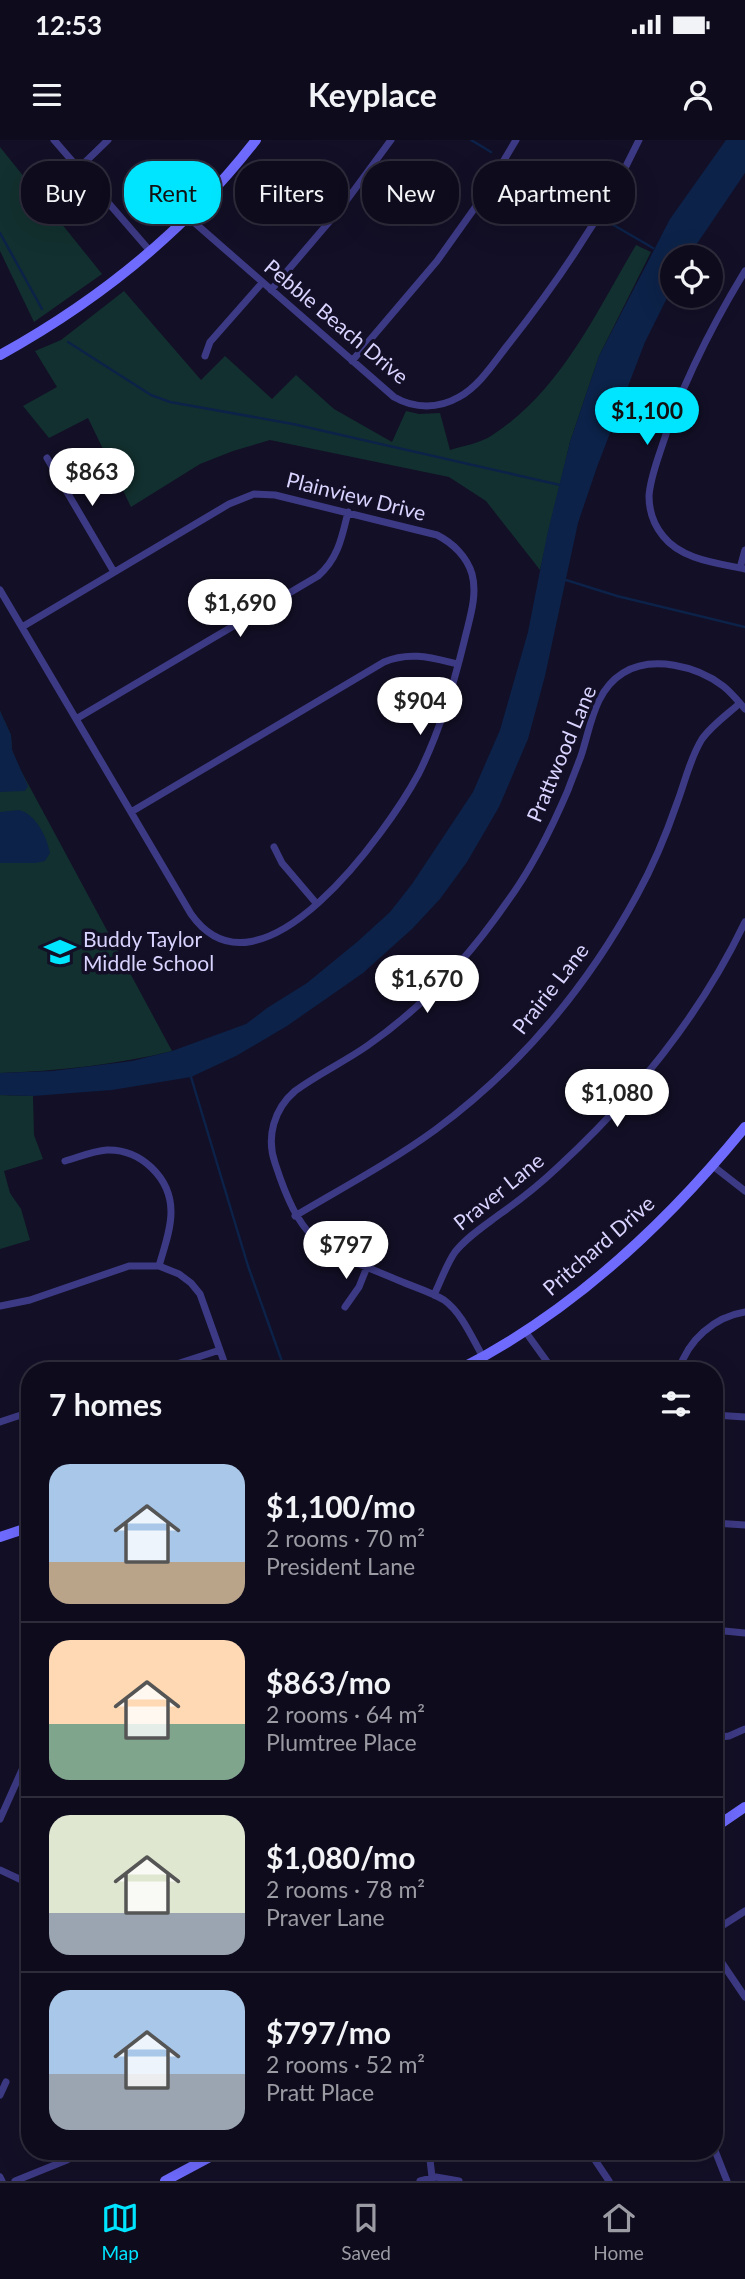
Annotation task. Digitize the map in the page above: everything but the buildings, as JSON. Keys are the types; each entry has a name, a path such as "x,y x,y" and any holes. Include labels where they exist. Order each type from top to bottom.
{"street":[{"path":"54,140 73,161"},
{"path":"86,161 108,140"},
{"path":"221,182 256,140"},
{"path":"271,290 341,208 391,140"},
{"path":"352,361 437,261 479,202 516,140"},
{"name":"Pebble Beach Drive","path":"196,224 394,397 405,402 431,406 445,404 464,394 519,331 566,265 639,140"},
{"path":"110,204 150,251"},
{"path":"1,353 58,320 103,289 180,224"},
{"path":"745,271 715,322 688,379 664,439 651,481 649,499 658,530 674,547 694,557 743,569 745,550"},
{"path":"205,356 210,342 262,283"},
{"path":"47,458 114,572"},
{"name":"Plainview Drive","path":"0,590 198,924 214,935 232,942 257,942 283,929 316,903 365,853 409,790 439,728 458,664 474,590 472,574 464,558 451,544 437,535 275,495 250,495 229,504 22,627"},
{"path":"76,719 318,576 336,555 348,512"},
{"path":"131,812 384,662 404,656 417,656 458,664"},
{"name":"Prattwood Lane","path":"483,1357 454,1309 434,1296 329,1251 310,1236 286,1198 271,1147 272,1130 279,1109 287,1098 300,1088 367,1046 399,1020 447,976 485,933 529,869 550,830 580,758 595,708 608,686 632,668 645,664 670,664 717,681 743,706"},
{"name":"Prairie Lane","path":"295,1216 379,1166 442,1124 502,1073 552,1020 606,948 639,893 664,839 701,742 713,726 743,706"},
{"path":"274,847 282,863 316,903"},
{"name":"Praver Lane","path":"434,1296 450,1261 462,1244 556,1169 598,1129 637,1086 673,1042 706,992 745,922"},
{"name":"Pritchard Drive","path":"473,1362 525,1331 581,1290 647,1235 713,1166 745,1127"},
{"path":"65,1161 97,1152 119,1151 139,1158 155,1171 166,1187 171,1211 168,1235 159,1266"},
{"path":"713,1166 745,1191"},
{"path":"0,1306 30,1300 129,1266 159,1266 179,1274 195,1288 203,1301 224,1362"},
{"path":"345,1307 359,1287 367,1267"},
{"path":"683,1362 690,1347 704,1331 721,1319 745,1312"},
{"path":"525,1331 547,1362"},
{"path":"183,1362 220,1350"},
{"path":"0,1422 21,1415"},
{"path":"723,1416 745,1417"},
{"path":"723,1523 745,1525"},
{"path":"0,1537 21,1530"},
{"path":"723,1631 745,1633"},
{"path":"723,1737 745,1729"},
{"path":"0,1819 21,1772"},
{"path":"723,1822 745,1807"},
{"path":"0,1870 21,1880"},
{"path":"723,1925 745,1911"},
{"path":"723,1964 745,1997"},
{"path":"0,2095 6,2082"},
{"path":"15,2181 67,2160"},
{"path":"165,2181 204,2160"},
{"path":"430,2160 432,2177"},
{"path":"595,2160 609,2181"},
{"path":"719,2160 727,2181"},
{"path":"419,2181 432,2177 459,2181"}],"green space":[{"path":"0,147 21,173 21,224 62,224 102,274 34,322 0,251"},
{"path":"636,245 651,252 599,356 570,442 540,570 486,501 449,477 270,440 200,464 131,507 88,418 49,438 23,406 57,387 35,351 61,340 124,291 201,380 225,356 272,399 296,375 334,409 392,442 406,411 419,414 440,413 450,450 491,436 516,418 537,397 557,374 591,324"},
{"name":"Buddy Taylor Middle School","path":"0,711 11,735 12,750 19,767 172,1051 86,1066 0,1073"},
{"path":"0,1095 33,1096 34,1135 43,1159 4,1171 10,1193 21,1209 30,1240 0,1249"}],"water":[{"path":"726,140 745,140 745,173 696,245 660,245 662,308 645,342 578,523 545,676 528,739 499,807 467,862 440,899 412,929 363,973 287,1026 236,1056 191,1077 112,1090 33,1096 0,1095 0,1073 52,1071 132,1061 172,1051 246,1024 307,983 357,942 390,912 412,884 473,792 500,730 528,632 547,535 570,442 599,356 670,219"},
{"path":"0,711 11,735 12,750 28,786 25,791 0,792"},
{"path":"19,810 31,816 43,833 50,853 45,861 0,863 0,812"}],"waterway":[{"path":"471,140 491,152"},
{"path":"612,224 653,248"},
{"path":"0,233 42,309"},
{"path":"68,342 151,395 170,402 293,424 560,485"},
{"path":"566,580 617,596 745,627"},
{"path":"191,1077 248,1266 282,1362"}],"place":[{"name":"Buddy Taylor Middle School","path":"60,952"}]}
